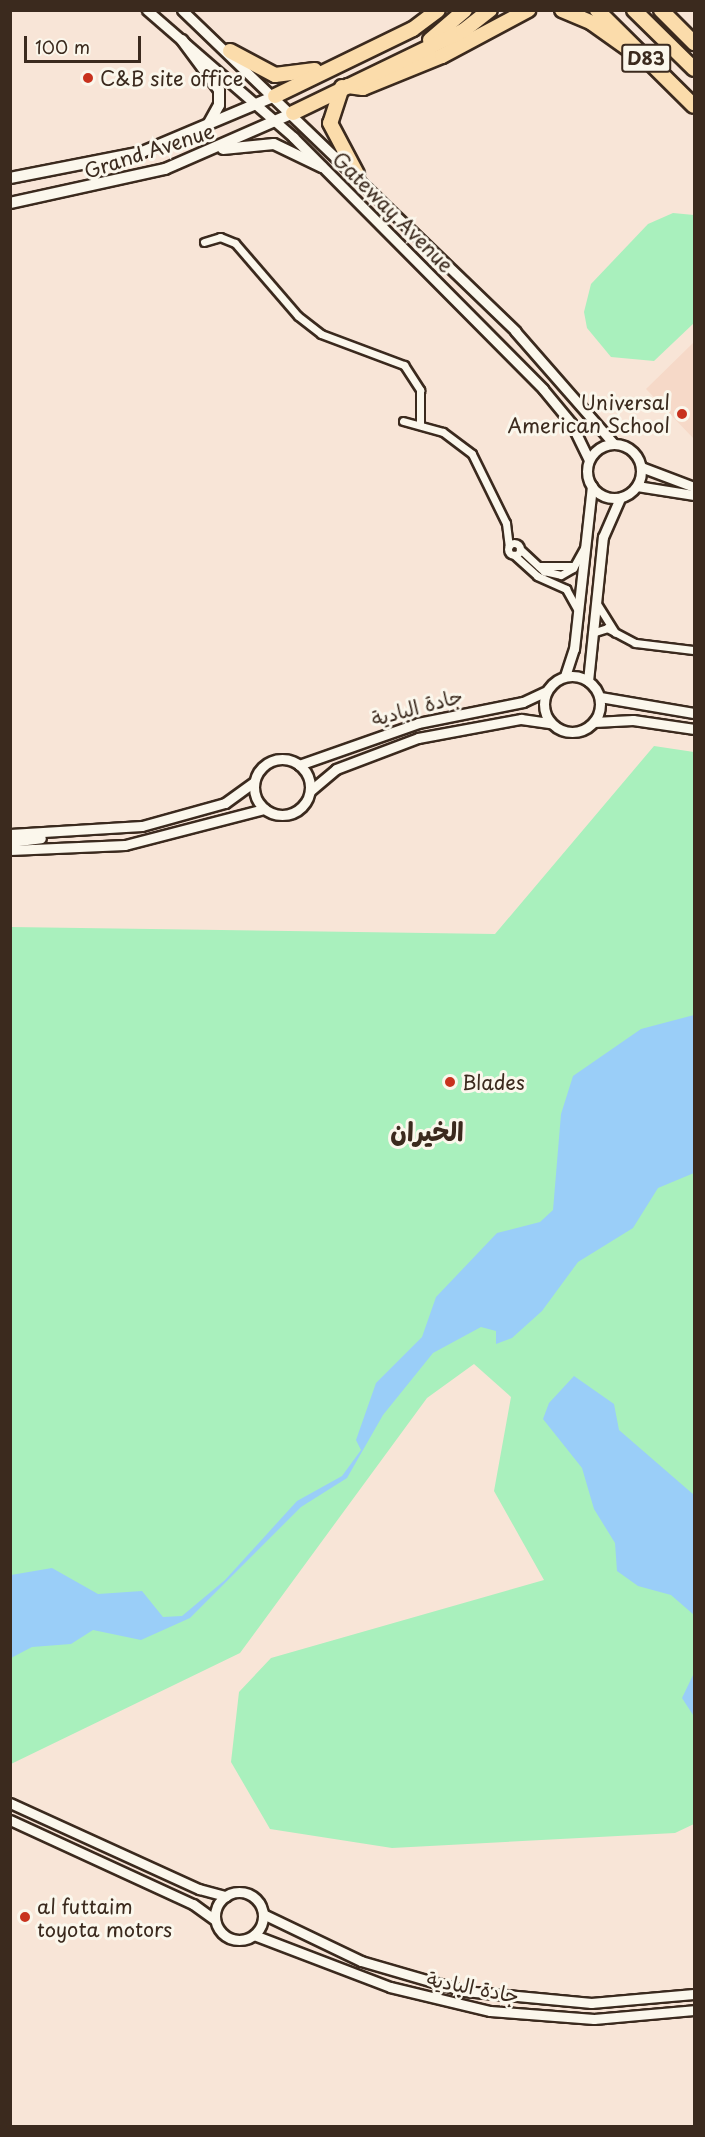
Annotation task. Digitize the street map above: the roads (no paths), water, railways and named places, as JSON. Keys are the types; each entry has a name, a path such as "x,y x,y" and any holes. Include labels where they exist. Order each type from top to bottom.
{"highway":[{"path":"275,96 413,30 438,10"},
{"path":"408,56 465,10"},
{"path":"293,113 344,86 463,31 490,10"},
{"path":"344,86 363,88 442,56 528,10"},
{"path":"562,10 584,18 649,60"},
{"name":"D83","path":"597,10 694,106"},
{"name":"D83","path":"634,10 694,69"},
{"name":"D83","path":"661,10 694,43"},
{"path":"230,51 281,76 338,66"},
{"path":"344,86 330,123 357,174"}],"main road":[{"path":"182,40 219,90 219,105 205,129"},
{"name":"Grand Avenue","path":"10,178 104,163 205,129 275,96"},
{"name":"Grand Avenue","path":"10,203 110,184 219,149 293,113"},
{"path":"219,149 274,144 322,166"}],"street":[{"name":"Gateway Avenue","path":"147,10 276,121 551,397 589,460"},
{"name":"Gateway Avenue","path":"182,10 230,51 357,174 562,380 614,444"},
{"path":"204,242 220,237 235,243 298,316 321,334 404,365 420,390 420,424"},
{"path":"403,421 420,424 450,436 472,454 517,549 537,576 566,589 578,613"},
{"path":"588,681 605,528 620,498 637,486 641,467 634,453 614,444 599,449 589,460 592,486 578,613 566,676 547,692 545,711 551,723 575,732 594,722 627,719 694,729"},
{"path":"641,467 694,487"},
{"path":"592,486 607,497 620,498"},
{"path":"637,486 694,495"},
{"path":"506,523 509,546 557,576 575,564 587,543"},
{"path":"596,601 615,632"},
{"path":"592,633 605,627 634,643 694,650"},
{"path":"566,676 588,681 600,697 694,713"},
{"name":"جادة البادية","path":"299,765 404,727 523,702 547,692"},
{"path":"594,722 600,697"},
{"name":"جادة البادية","path":"310,791 336,769 418,738 521,718 551,723"},
{"path":"10,842 161,822 229,801 254,782 273,761 299,765 310,791 302,807 291,814 264,809 125,845 10,850"},
{"path":"254,782 264,809"},
{"path":"10,834 45,836"},
{"path":"10,1803 199,1889 226,1896 248,1894 263,1914 254,1935 234,1940 215,1920 193,1904 10,1820"},
{"path":"215,1920 217,1906 226,1896"},
{"name":"جادة البادية","path":"263,1914 361,1960 464,1990 591,2003 694,1994"},
{"name":"جادة البادية","path":"254,1935 390,1988 490,2011 594,2019 694,2010"}],"water":[{"path":"694,1015 694,1173 658,1188 633,1228 578,1262 542,1311 512,1338 496,1344 496,1331 481,1327 433,1353 383,1415 347,1478 301,1507 190,1618 141,1640 93,1630 71,1644 32,1647 11,1658 11,1575 52,1568 98,1594 142,1591 163,1617 182,1616 225,1580 297,1501 342,1476 361,1450 356,1440 376,1383 422,1337 436,1297 497,1233 540,1222 553,1210 561,1114 573,1076 641,1029"},
{"path":"574,1376 614,1404 619,1430 694,1495 694,1615 671,1595 638,1586 617,1571 615,1543 594,1509 582,1468 543,1419 549,1403"},
{"path":"694,1673 694,1715 693,1715 682,1698"}],"place":[{"name":"C&B site office","path":"88,78"},
{"name":"Universal American School","path":"682,414"},
{"name":"Blades","path":"450,1082"},
{"name":"al futtaim toyota motors","path":"25,1917"}],"district":[{"name":"الخيران","path":"427,1131"}]}
